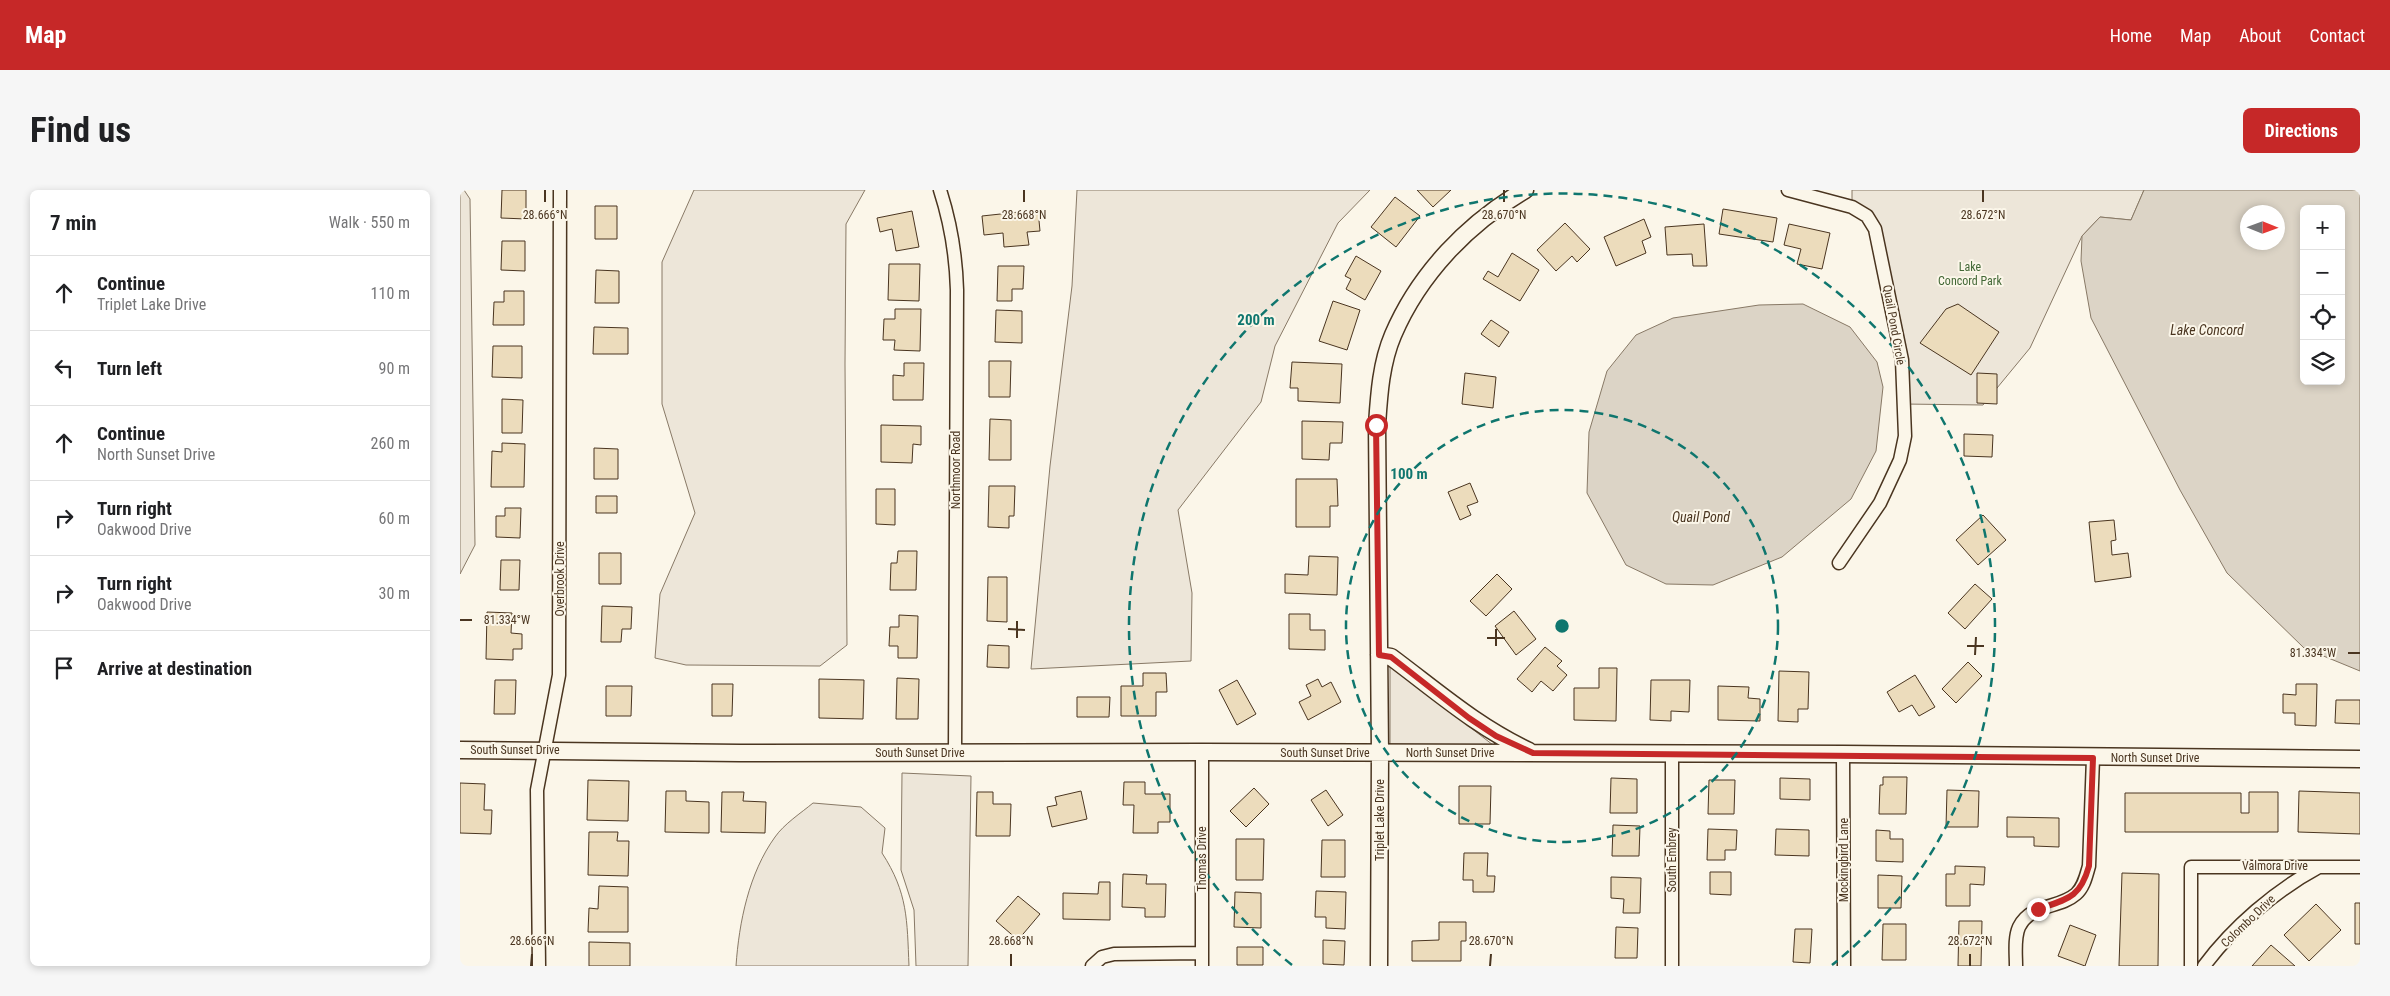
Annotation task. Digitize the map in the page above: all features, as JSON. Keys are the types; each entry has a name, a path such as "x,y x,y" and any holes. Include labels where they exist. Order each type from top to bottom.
{"street":[{"name":"Overbrook Drive","path":"539,966 537,790 559,675 560,190"},
{"name":"Northmoor Road","path":"940,190 956,253 957,290 955,753"},
{"name":"Triplet Lake Drive","path":"1379,966 1380,753 1376,425 1379,384 1392,336 1410,301 1444,254 1497,207 1525,190"},
{"name":"Quail Pond Circle","path":"1788,190 1852,207 1867,216 1875,230 1902,360 1904,436 1900,460 1880,503 1840,563"},
{"path":"1379,655 1391,657 1469,718 1496,736 1533,753"},
{"name":"South Sunset Drive","path":"460,750 740,753 1380,753"},
{"name":"Thomas Drive","path":"1202,752 1202,959"},
{"name":"North Sunset Drive","path":"1380,753 1843,754 2360,760"},
{"name":"South Embrey","path":"1672,754 1672,966"},
{"name":"Mockingbird Lane","path":"1843,754 1844,966"},
{"path":"2016,966 2016,942 2019,927 2027,917 2038,909 2065,901 2076,894 2085,882 2089,866 2093,758"},
{"name":"Colombo Drive","path":"2204,966 2263,904 2292,882 2321,866"},
{"name":"Valmora Drive","path":"2191,966 2191,867 2360,866"},
{"path":"1092,966 1102,957 1114,954 1202,959"}],"green space":[{"path":"460,190 464,190 470,199 475,545 460,574"},
{"path":"694,190 865,190 846,224 847,645 820,666 686,665 655,658 660,594 695,513 662,404 662,262"},
{"path":"1077,190 1370,190 1338,223 1275,346 1261,402 1178,510 1192,593 1191,661 1031,669 1050,466 1072,286"},
{"name":"Lake Concord Park","path":"1852,190 2144,190 2131,220 2100,217 2082,236 2030,348 1983,405 1903,404 1875,230 1852,207"},
{"path":"1390,665 1493,745 1390,745"},
{"path":"902,773 971,776 968,966 916,966 914,910 901,870"},
{"path":"813,803 861,807 885,828 882,853 891,867 901,894 906,921 909,966 736,966 743,915 758,866 779,832"}],"water":[{"name":"Lake Concord","path":"2144,190 2360,190 2360,671 2304,648 2227,573 2180,490 2091,318 2081,261 2082,236 2100,217 2131,220"},
{"name":"Quail Pond","path":"1803,304 1850,327 1877,362 1883,387 1876,451 1851,499 1782,557 1713,585 1666,584 1626,565 1587,493 1589,432 1607,371 1636,335 1673,318 1759,305"}],"building":[{"path":"502,190 526,190 526,219 501,218"},
{"path":"1417,190 1451,190 1433,207"},
{"path":"1395,197 1420,216 1396,247 1371,227"},
{"path":"595,206 617,206 617,239 595,239"},
{"path":"1723,209 1777,218 1773,242 1719,234"},
{"path":"1038,210 1040,231 1027,232 1029,245 1004,247 1003,233 984,235 982,216"},
{"path":"912,211 919,247 896,251 892,229 880,232 877,218"},
{"path":"1644,219 1651,237 1642,241 1646,253 1616,266 1604,237"},
{"path":"1565,223 1590,249 1577,262 1572,256 1556,271 1537,250"},
{"path":"1704,224 1707,266 1693,266 1692,254 1667,255 1665,227"},
{"path":"1789,224 1830,233 1822,269 1797,264 1801,249 1784,245"},
{"path":"502,241 525,241 525,271 501,270"},
{"path":"1512,253 1539,270 1520,301 1483,279 1488,271 1498,277"},
{"path":"1356,256 1381,271 1365,300 1346,289 1351,279 1345,276"},
{"path":"889,264 920,264 919,301 888,300"},
{"path":"998,266 1024,266 1023,289 1012,289 1012,301 997,301"},
{"path":"596,270 619,271 619,303 595,303"},
{"path":"504,291 524,291 524,325 493,325 494,302 504,302"},
{"path":"1333,301 1360,310 1347,350 1319,341"},
{"path":"1958,304 1999,332 1971,375 1920,343 1946,309"},
{"path":"895,309 921,309 920,351 894,350 895,340 883,340 884,319 895,319"},
{"path":"996,310 1022,311 1022,343 995,342"},
{"path":"1491,320 1509,332 1499,347 1481,334"},
{"path":"594,327 628,328 628,354 593,354"},
{"path":"493,346 522,346 522,378 492,377"},
{"path":"989,361 1011,361 1010,397 989,397"},
{"path":"1292,362 1342,364 1340,403 1298,401 1298,388 1290,388"},
{"path":"904,363 924,363 923,400 893,400 893,375 904,376"},
{"path":"1465,373 1496,377 1493,408 1462,404"},
{"path":"1977,373 1997,374 1997,404 1977,403"},
{"path":"502,399 523,400 522,433 502,433"},
{"path":"990,419 1011,420 1011,460 989,460"},
{"path":"1302,421 1343,422 1342,443 1330,443 1329,460 1302,459"},
{"path":"881,425 921,426 921,445 913,444 912,463 881,462"},
{"path":"1964,434 1993,435 1992,457 1964,456"},
{"path":"502,443 525,444 524,487 491,487 492,451 502,452"},
{"path":"594,448 618,449 618,479 594,479"},
{"path":"1296,479 1337,479 1338,506 1330,506 1330,527 1296,527"},
{"path":"1470,483 1478,502 1467,506 1471,515 1460,520 1448,492"},
{"path":"989,486 1015,486 1014,516 1009,516 1009,528 988,527"},
{"path":"876,489 895,489 895,525 876,524"},
{"path":"596,496 617,496 617,513 596,513"},
{"path":"505,508 521,508 520,538 496,537 496,516 505,516"},
{"path":"1983,515 2006,540 1978,565 1956,540"},
{"path":"2114,520 2116,540 2111,541 2112,555 2128,553 2131,577 2095,582 2089,522"},
{"path":"898,551 917,551 916,590 890,590 891,563 897,563"},
{"path":"599,553 621,553 621,584 599,584"},
{"path":"1309,556 1338,557 1337,595 1285,593 1285,574 1308,575"},
{"path":"501,560 520,560 519,590 500,590"},
{"path":"1497,574 1512,589 1486,616 1470,601"},
{"path":"988,577 1007,577 1007,622 987,621"},
{"path":"1975,584 1992,599 1965,629 1948,613"},
{"path":"602,606 632,607 631,629 622,629 621,642 601,642"},
{"path":"1514,611 1536,639 1516,655 1495,626"},
{"path":"487,612 512,613 511,633 522,634 522,649 513,649 513,660 486,659"},
{"path":"1289,614 1310,614 1310,630 1325,630 1325,650 1289,649"},
{"path":"899,615 918,616 917,658 898,658 898,646 889,646 890,627 899,627"},
{"path":"988,645 1009,646 1009,668 987,667"},
{"path":"1545,647 1562,661 1557,666 1567,675 1553,691 1541,681 1532,692 1517,679"},
{"path":"1968,662 1982,676 1956,703 1942,689"},
{"path":"1599,668 1617,668 1616,721 1574,720 1574,688 1599,688"},
{"path":"1779,671 1809,672 1808,709 1798,709 1798,722 1778,721"},
{"path":"1143,673 1166,673 1167,692 1156,692 1156,716 1121,716 1121,686 1143,686"},
{"path":"1915,675 1935,707 1919,716 1912,705 1899,712 1887,692"},
{"path":"897,678 919,679 918,719 896,719"},
{"path":"819,679 864,680 863,719 819,718"},
{"path":"1318,679 1322,687 1331,682 1341,702 1308,720 1299,702 1311,696 1306,685"},
{"path":"495,680 516,680 515,714 494,714"},
{"path":"1237,680 1256,714 1237,725 1219,690"},
{"path":"1651,680 1690,680 1689,712 1671,711 1671,721 1650,720"},
{"path":"712,684 733,684 732,716 712,716"},
{"path":"2296,684 2317,684 2316,726 2295,725 2295,713 2283,713 2283,694 2296,695"},
{"path":"606,686 632,686 631,716 606,716"},
{"path":"1718,686 1749,687 1748,698 1760,699 1760,721 1718,720"},
{"path":"1077,697 1110,697 1109,717 1077,717"},
{"path":"2336,700 2360,700 2360,724 2335,723"},
{"path":"1883,777 1907,777 1906,814 1879,814 1880,785 1883,785"},
{"path":"1611,778 1637,779 1637,813 1610,813"},
{"path":"1780,778 1810,779 1810,800 1780,799"},
{"path":"588,780 629,781 628,821 587,820"},
{"path":"1709,780 1735,780 1734,814 1708,814"},
{"path":"1124,782 1145,782 1145,794 1170,794 1170,822 1158,822 1158,833 1133,833 1134,805 1123,805"},
{"path":"460,783 485,784 484,810 492,810 491,834 460,833"},
{"path":"1459,786 1491,786 1490,824 1459,824"},
{"path":"1254,788 1269,804 1246,827 1230,811"},
{"path":"1326,790 1343,815 1328,826 1311,800"},
{"path":"1947,790 1979,791 1978,827 1946,827"},
{"path":"666,791 686,791 686,801 709,802 709,833 665,832"},
{"path":"1081,791 1087,819 1052,827 1047,807 1057,805 1055,797"},
{"path":"2299,791 2360,793 2360,834 2298,832"},
{"path":"722,792 744,792 743,801 766,802 765,833 721,832"},
{"path":"977,792 993,792 993,804 1011,804 1010,836 976,836"},
{"path":"2249,792 2278,792 2278,832 2125,832 2125,793 2241,793 2241,813 2249,813"},
{"path":"2007,817 2059,818 2059,847 2034,846 2034,837 2007,837"},
{"path":"1613,825 1640,826 1639,856 1612,856"},
{"path":"1708,829 1737,830 1736,850 1725,850 1725,860 1707,860"},
{"path":"1776,829 1809,830 1809,856 1775,855"},
{"path":"1876,830 1890,831 1890,839 1903,839 1903,862 1876,861"},
{"path":"589,832 618,832 617,841 629,841 628,876 588,875"},
{"path":"1236,839 1264,839 1263,880 1236,880"},
{"path":"1322,840 1345,840 1345,877 1321,877"},
{"path":"1464,853 1488,853 1487,876 1495,876 1494,892 1473,892 1473,880 1463,880"},
{"path":"1955,866 1985,867 1984,885 1970,884 1970,906 1946,906 1946,874 1955,874"},
{"path":"1710,872 1731,872 1731,895 1710,894"},
{"path":"2122,873 2159,874 2158,966 2119,966"},
{"path":"1123,874 1147,875 1146,884 1166,884 1165,917 1145,917 1145,908 1122,907"},
{"path":"1878,875 1902,876 1901,908 1878,908"},
{"path":"1611,877 1641,878 1640,913 1623,913 1624,899 1611,898"},
{"path":"1099,882 1110,882 1110,920 1063,919 1063,893 1098,894"},
{"path":"599,886 628,887 628,932 588,932 589,908 598,909"},
{"path":"1316,891 1346,892 1345,929 1326,928 1326,917 1315,917"},
{"path":"1235,892 1261,893 1261,928 1234,927"},
{"path":"1018,896 1040,914 1018,940 996,921"},
{"path":"2355,903 2360,903 2360,944 2355,944"},
{"path":"2316,904 2341,930 2309,961 2284,935"},
{"path":"1959,921 1982,921 1981,966 1958,966"},
{"path":"1439,922 1466,922 1466,941 1461,941 1461,961 1412,961 1412,941 1439,940"},
{"path":"1883,924 1906,924 1906,960 1882,960"},
{"path":"2070,925 2096,935 2085,966 2058,956"},
{"path":"1616,927 1638,928 1637,958 1615,958"},
{"path":"1795,929 1812,929 1810,963 1793,962"},
{"path":"1323,940 1345,941 1344,965 1323,964"},
{"path":"589,942 630,943 630,966 589,966"},
{"path":"2271,945 2295,966 2252,966"},
{"path":"1237,947 1263,947 1263,965 1237,965"}],"route":[{"path":"1376,425 1379,655 1391,657 1469,718 1496,736 1533,753 1843,754 2093,758 2089,866 2085,882 2076,894 2065,901 2038,909"}]}
